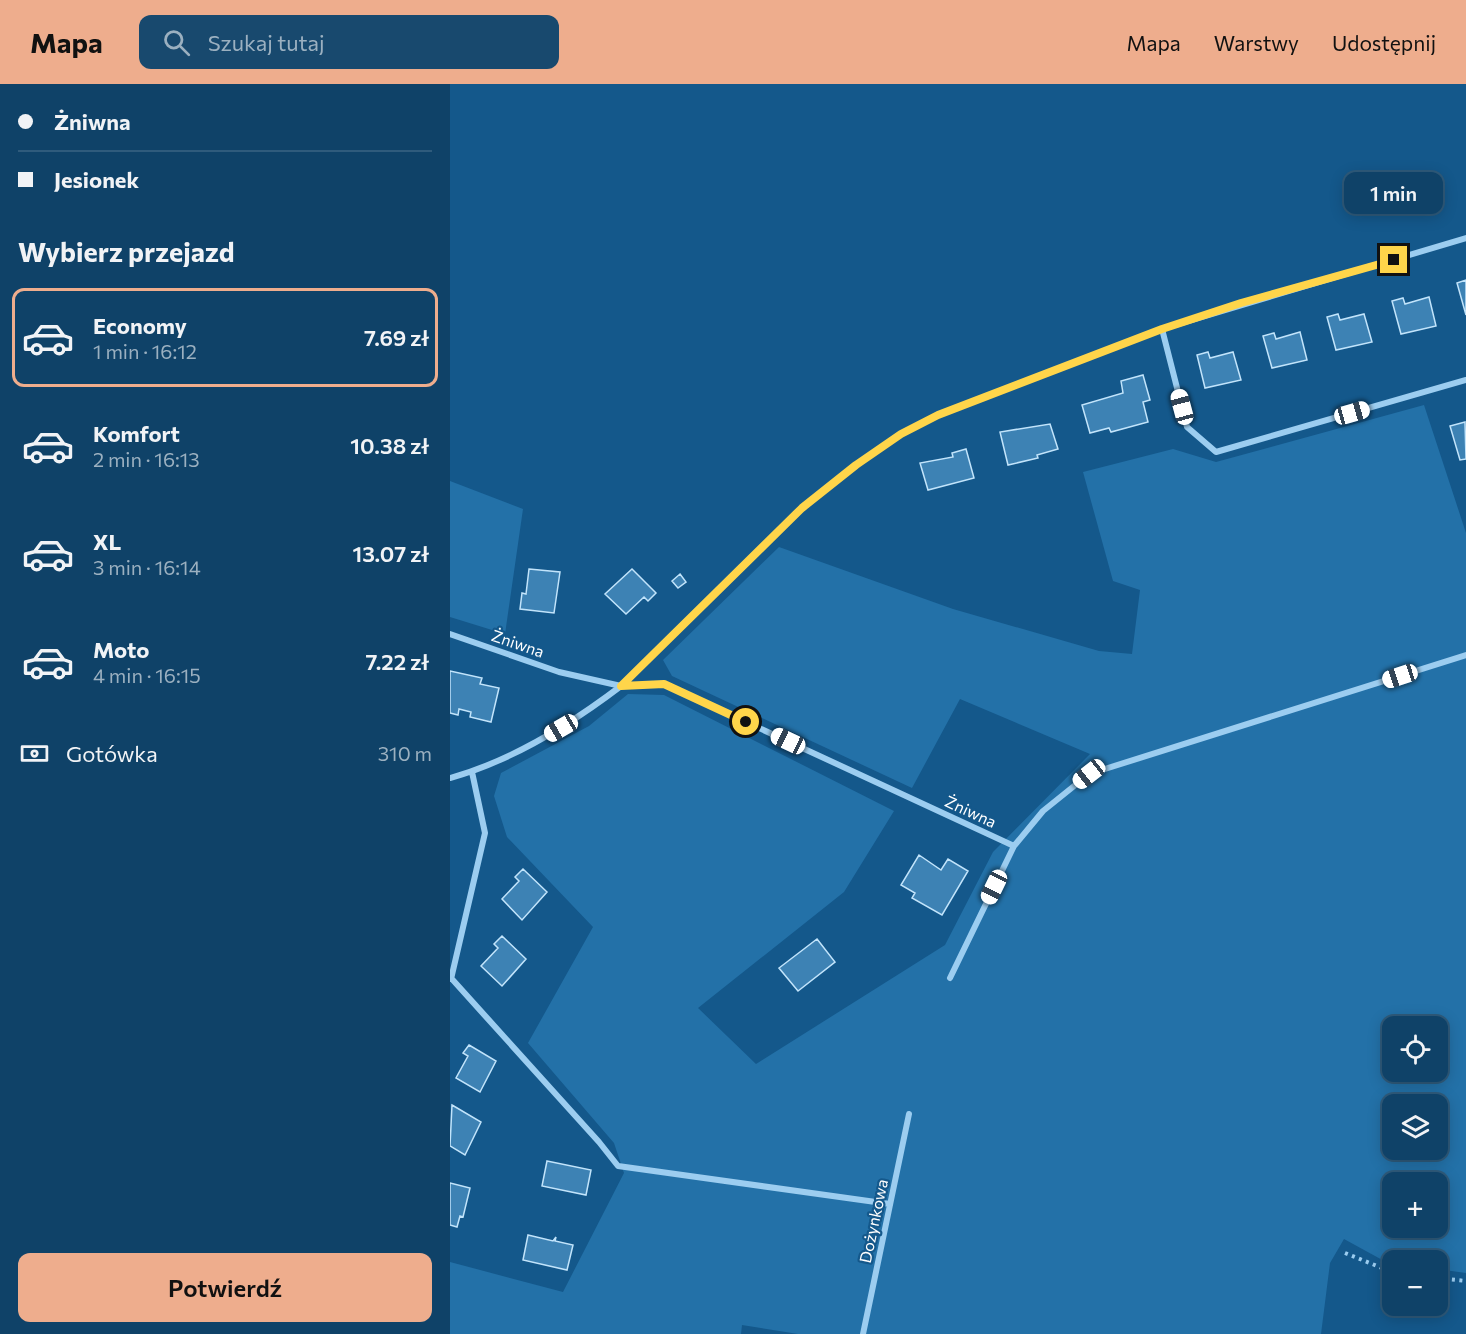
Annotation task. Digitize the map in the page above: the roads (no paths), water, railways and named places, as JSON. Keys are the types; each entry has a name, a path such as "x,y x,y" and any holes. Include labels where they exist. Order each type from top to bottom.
{"street":[{"path":"450,778 472,772 576,719 621,686 802,508 856,465 901,434 938,415 1162,329 1466,238"},
{"path":"1162,329 1188,427 1216,452 1466,380"},
{"name":"Żniwna","path":"450,634 559,672 621,686 664,684 1014,846"},
{"path":"950,978 1014,846 1043,811 1089,774 1466,655"},
{"path":"472,772 485,833 451,980 600,1142 618,1166 890,1204"},
{"name":"Dożynkowa","path":"863,1334 909,1114"}]}
